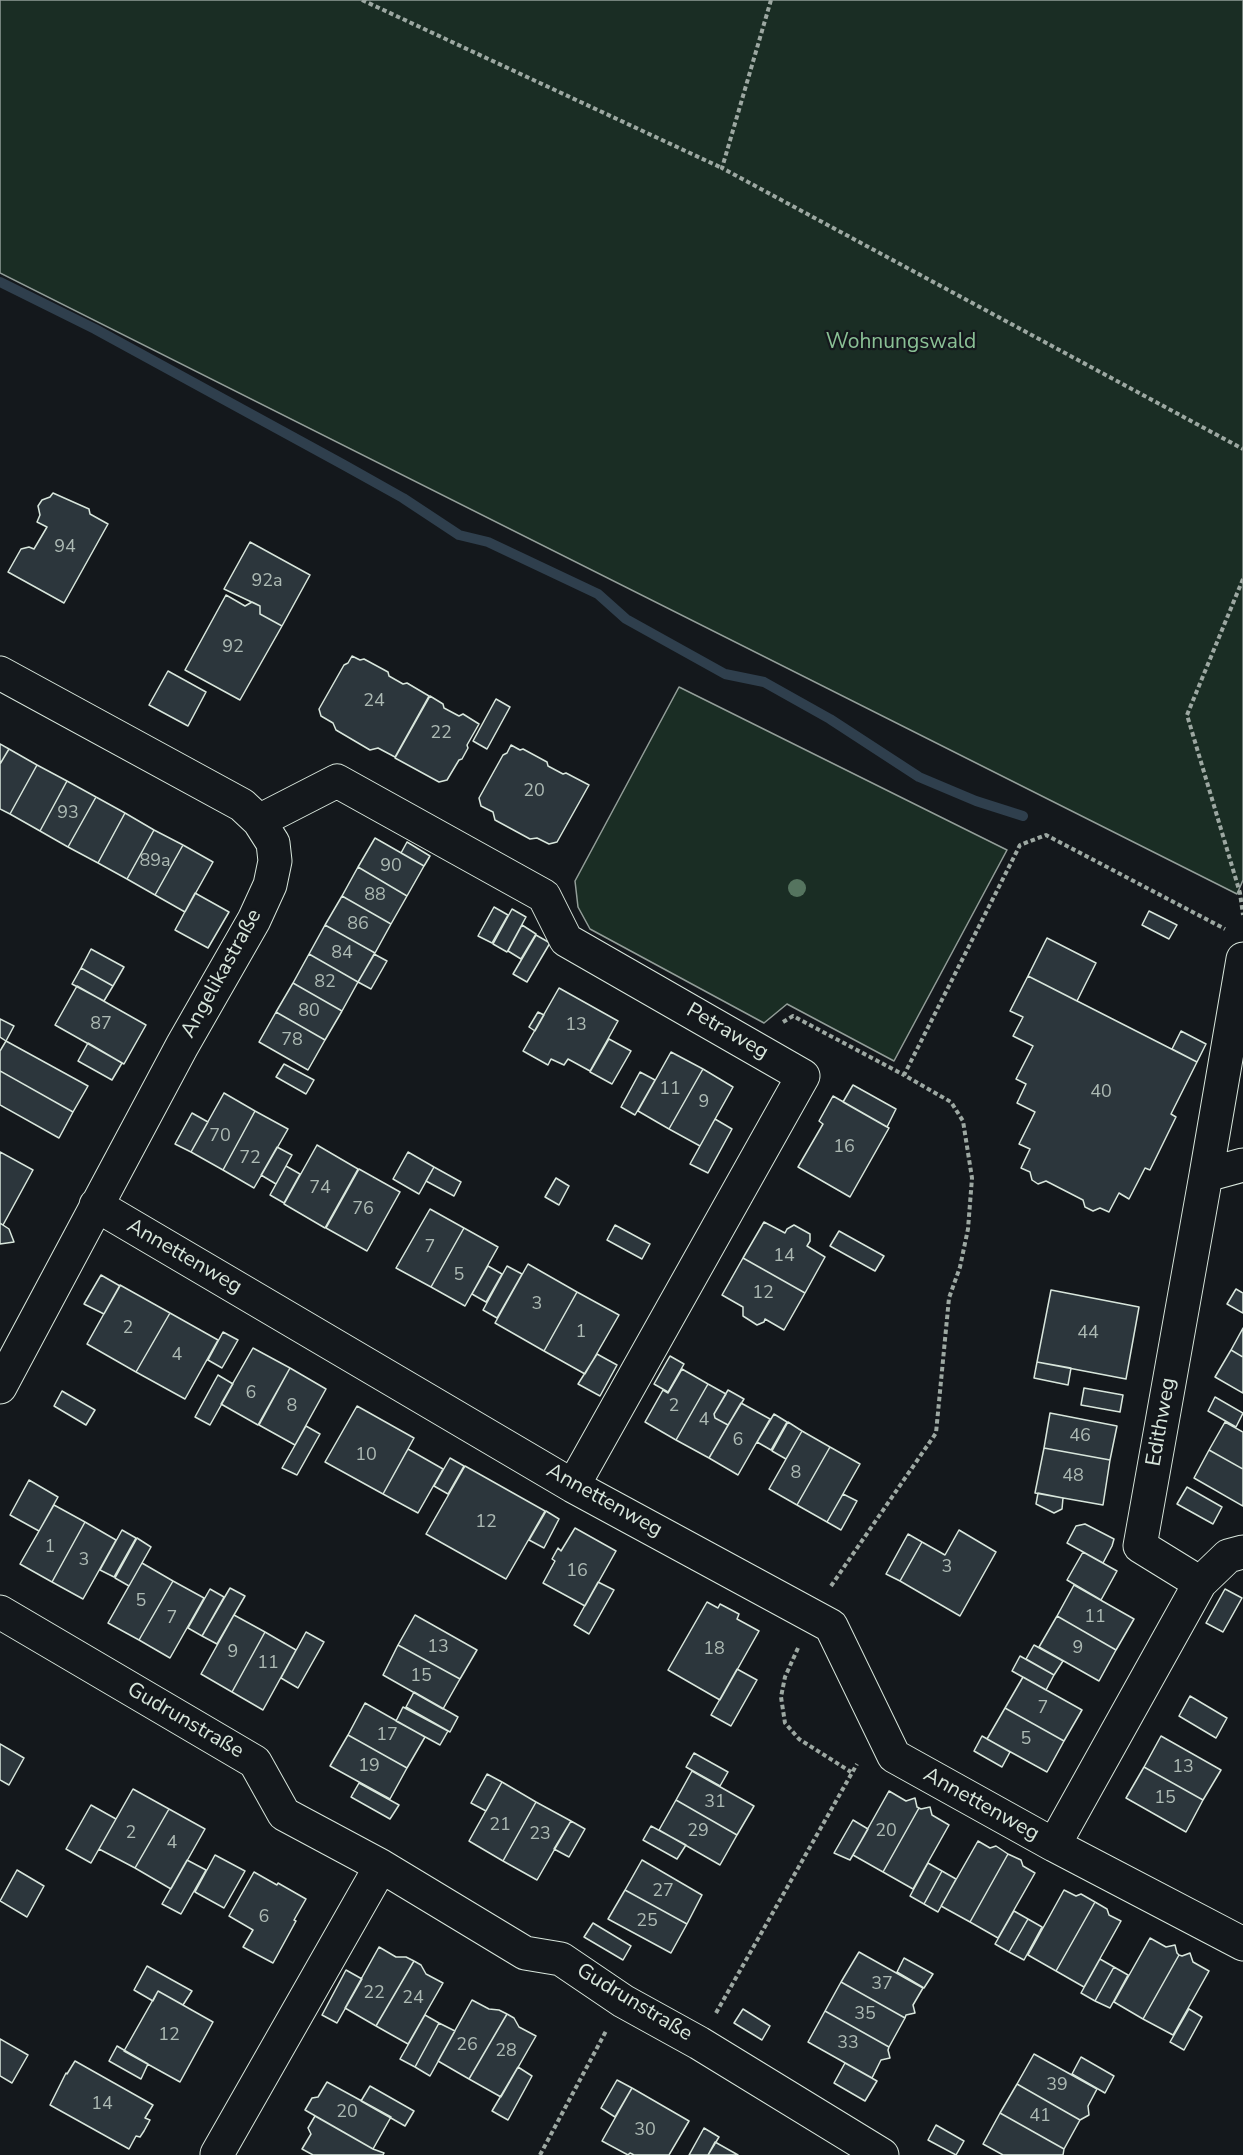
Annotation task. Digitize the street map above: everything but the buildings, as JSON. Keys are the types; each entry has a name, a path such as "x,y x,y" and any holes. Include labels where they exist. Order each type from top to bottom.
{"street":[{"name":"Angelikastraße","path":"0,673 242,805 260,821 273,843 275,861 270,885 254,920 5,1367"},
{"name":"Petraweg","path":"260,821 337,781 544,896 566,940 804,1076 573,1485"},
{"name":"Edithweg","path":"1200,1583 1140,1546 1206,1175 1238,946"},
{"path":"1206,1175 1243,1165"},
{"name":"Annettenweg","path":"96,1205 573,1485 831,1626 894,1756 1054,1845 1243,1944"},
{"path":"1200,1583 1228,1556 1243,1552"},
{"name":"Annettenweg","path":"1054,1845 1200,1583"},
{"name":"Gudrunstraße","path":"0,1612 255,1762 284,1814 381,1866 525,1953 561,1959 623,2001 699,2043 882,2155"},
{"path":"217,2154 381,1866"}],"path":[{"path":"362,0 722,168 1243,449"},
{"path":"722,168 771,0"},
{"path":"1243,579 1187,715 1240,893 1243,915"},
{"path":"904,1074 1020,845 1046,835 1238,946"},
{"path":"760,1051 773,1028 793,1016 904,1074 951,1102 963,1121 972,1178 968,1229 960,1267 949,1298 936,1433 835,1579 785,1677 781,1697 785,1723 799,1739 851,1772"},
{"path":"699,2043 851,1772 881,1727"},
{"path":"540,2155 623,2001"}],"green space":[{"name":"Wohnungswald","path":"0,0 1243,0 1243,880 1237,894 0,273"},
{"path":"679,687 1007,850 894,1061 787,1004 764,1023 590,929 578,907 575,881"}],"waterway":[{"path":"0,282 95,329 344,465 403,498 459,535 488,542 598,594 626,619 725,674 764,682 830,719 919,777 976,801 1023,816"}]}
